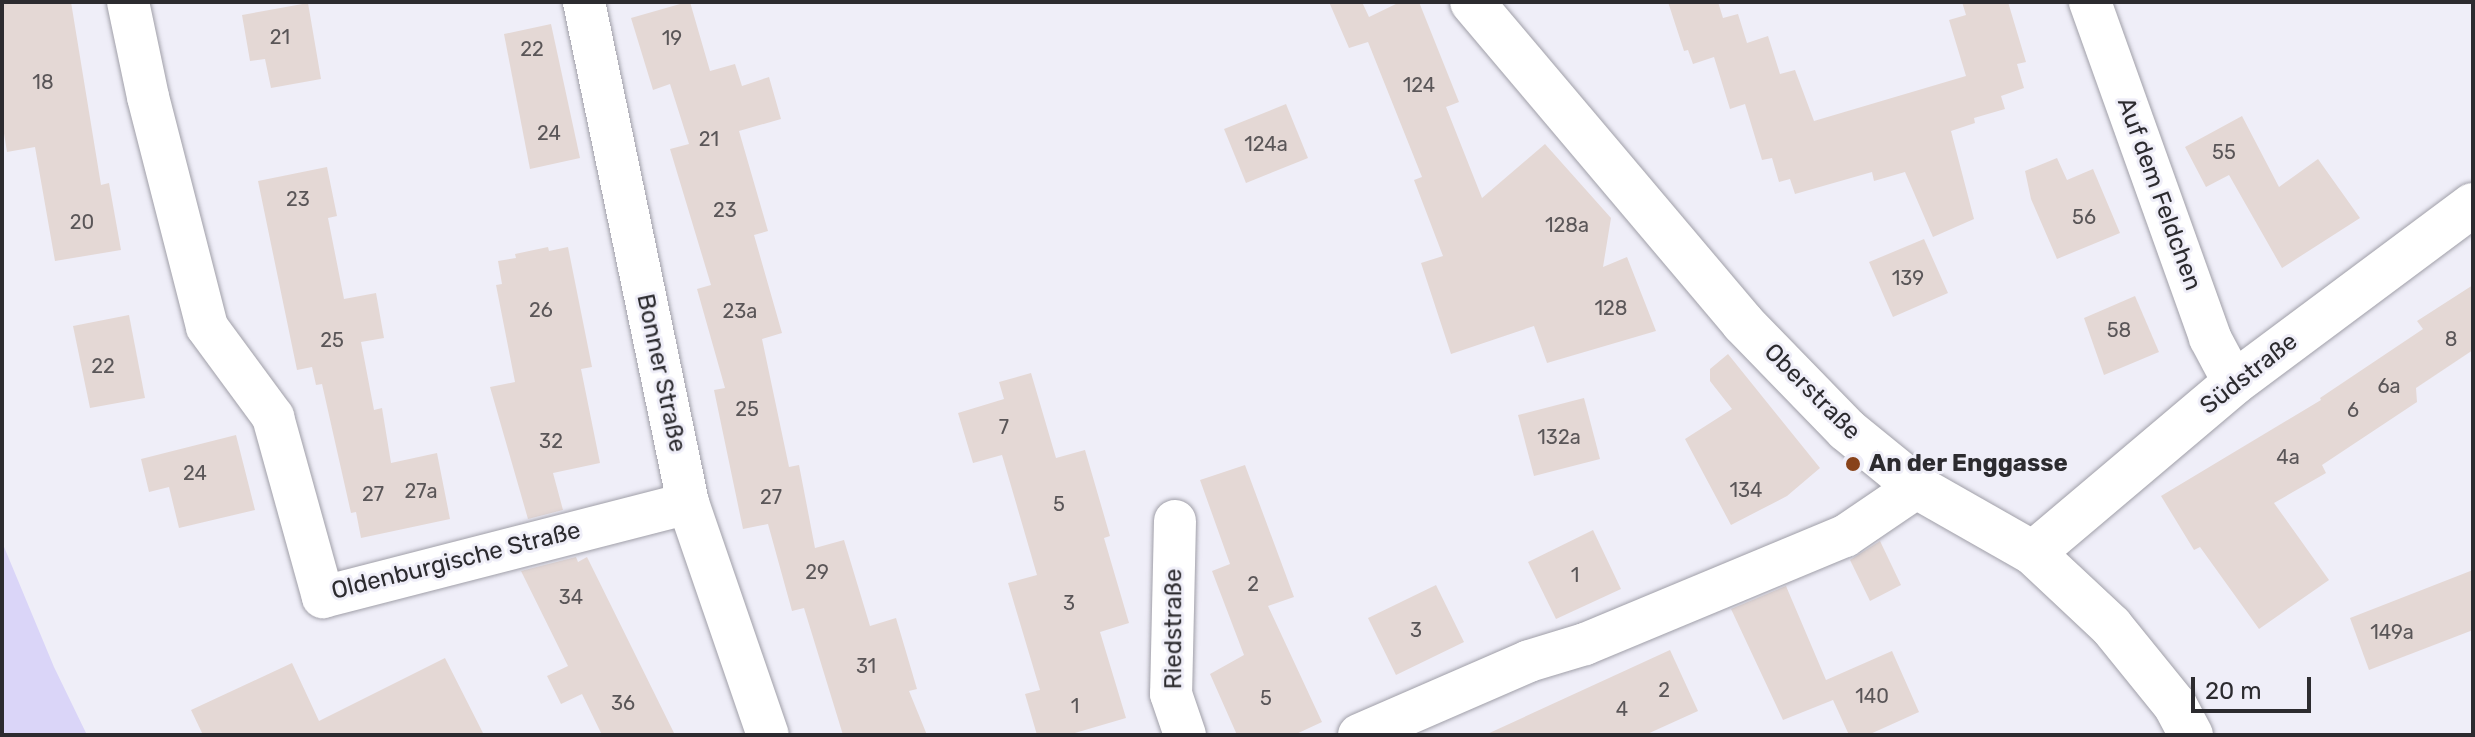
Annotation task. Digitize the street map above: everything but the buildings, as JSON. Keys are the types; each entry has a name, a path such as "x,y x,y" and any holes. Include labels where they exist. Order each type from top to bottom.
{"street":[{"name":"Oldenburgische Straße","path":"128,2 148,97 207,327 273,417 323,597 688,503"},
{"name":"Bonner Straße","path":"584,2 688,503 768,735"},
{"name":"Oberstraße","path":"1472,2 1743,323 1847,430 1917,487 2033,553 2111,626 2175,705 2191,735"},
{"name":"Auf dem Feldchen","path":"2090,2 2210,338 2234,383"},
{"name":"Südstraße","path":"2033,553 2234,383 2473,205"},
{"path":"1359,735 1529,661 1585,644 1845,536 1917,487"},
{"name":"Riedstraße","path":"1175,521 1171,694 1185,735"}],"shaded area":[{"path":"2,542 54,667 87,735 2,735"}],"place":[{"name":"An der Enggasse","path":"1853,464"}]}
